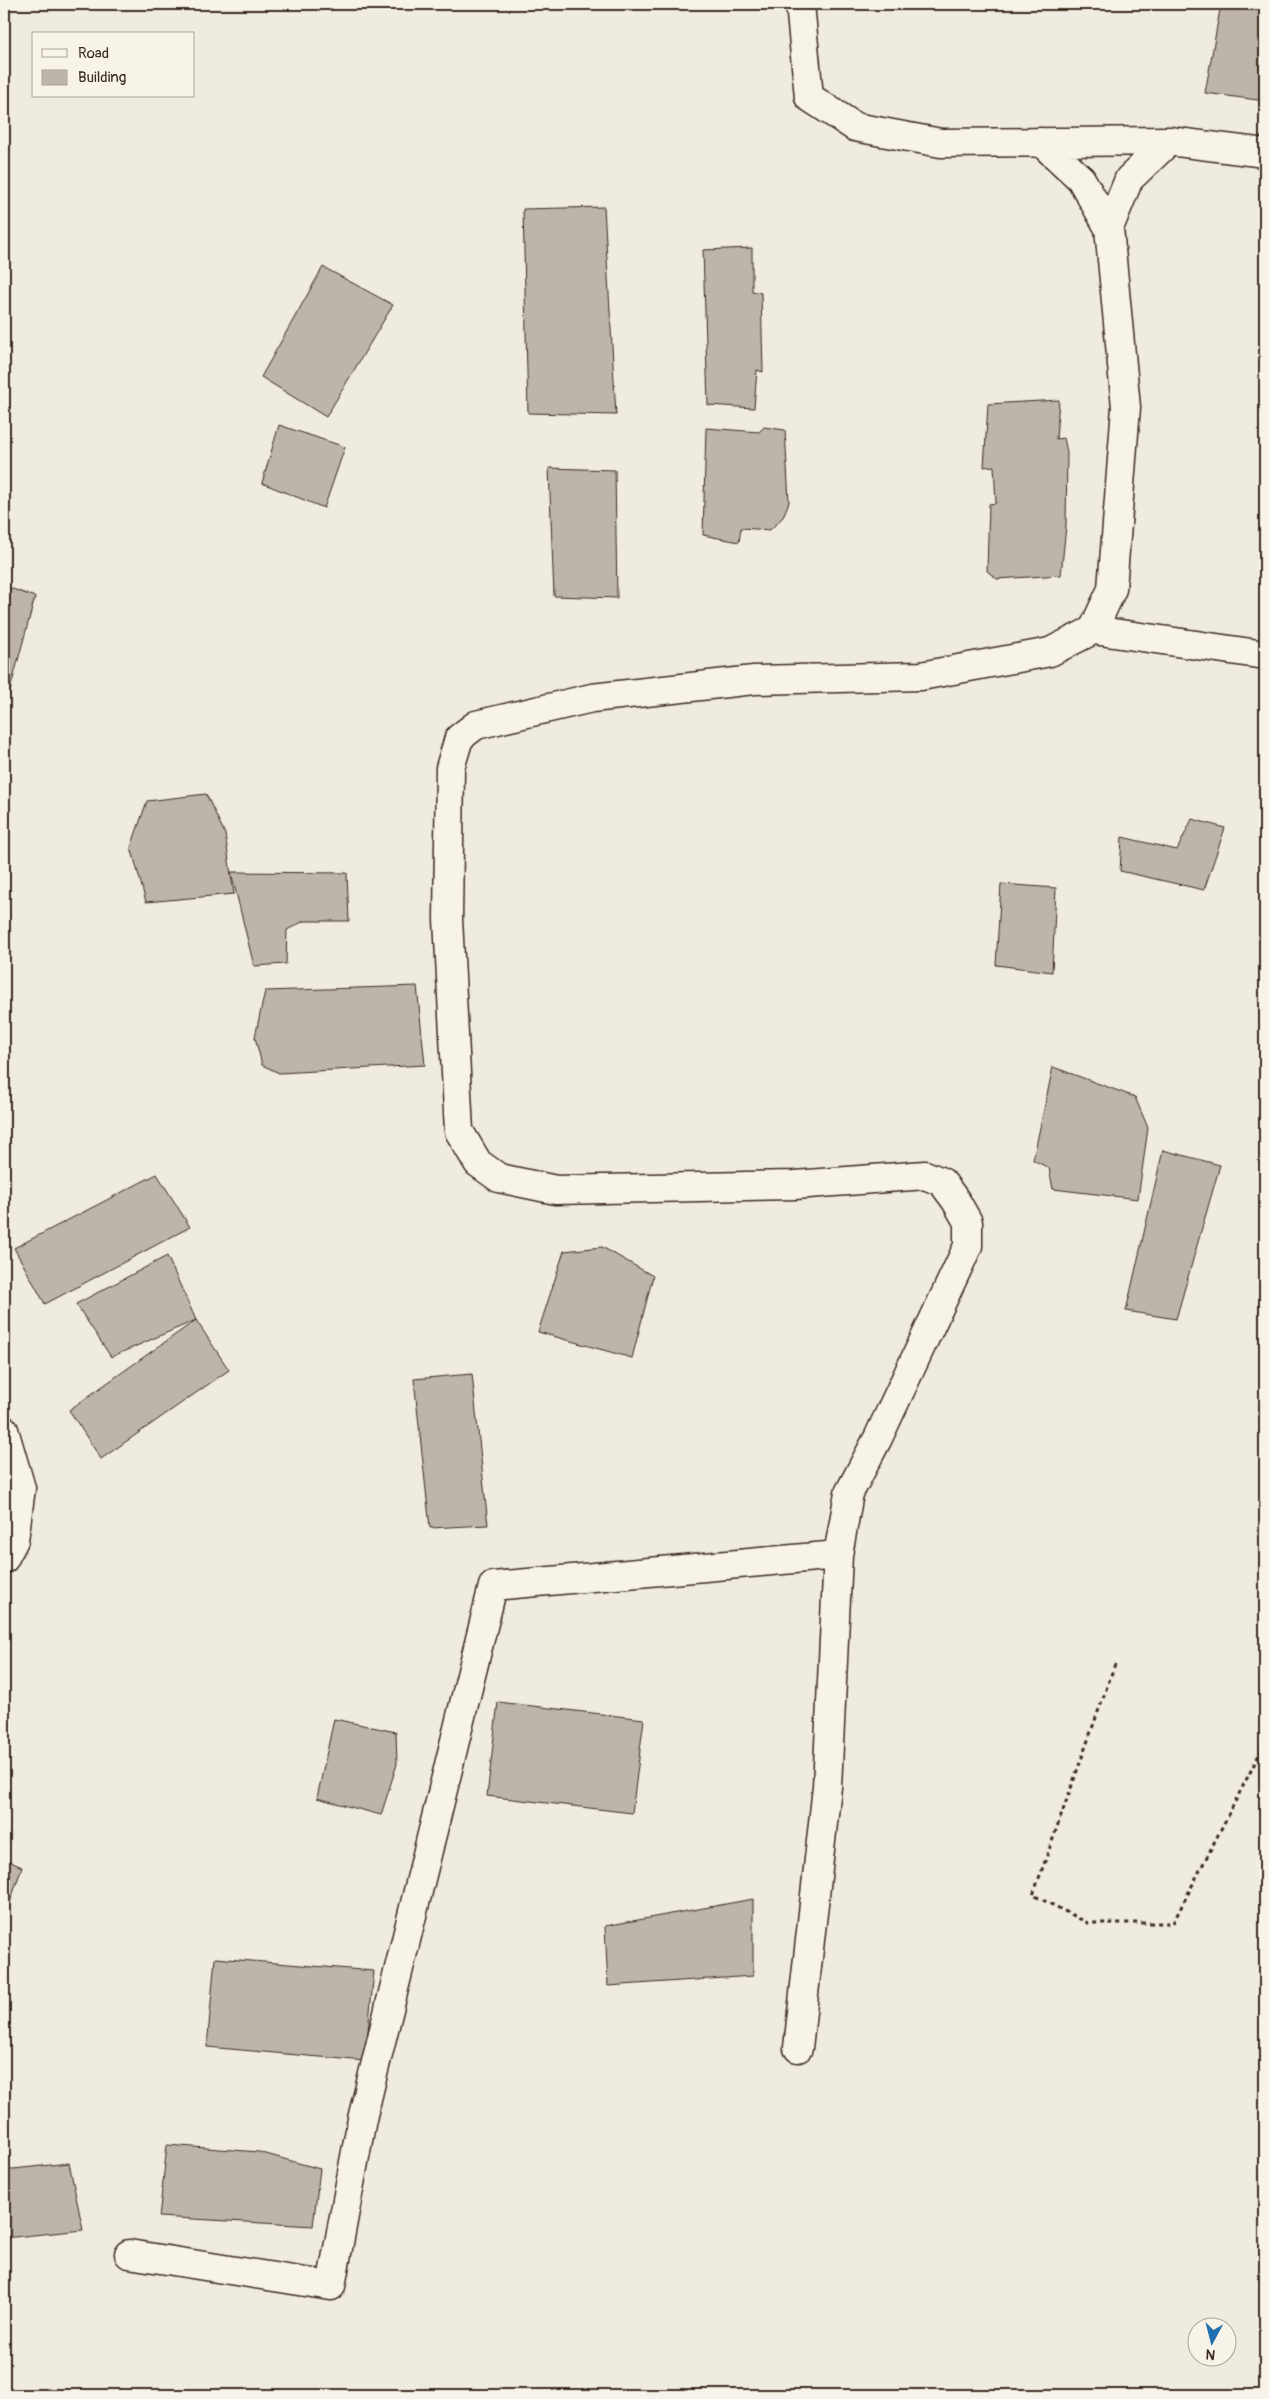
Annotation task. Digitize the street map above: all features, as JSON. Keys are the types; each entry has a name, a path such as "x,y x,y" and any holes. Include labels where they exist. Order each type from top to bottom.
{"street":[{"path":"800,4 809,97 855,126 941,143 1170,141 1265,153"},
{"path":"1110,228 1129,179 1170,141"},
{"path":"1041,142 1081,179 1110,228 1126,407 1112,589 1093,630"},
{"path":"798,2048 827,1788 838,1555 849,1493 878,1438 968,1246 968,1222 942,1182 925,1175 794,1185 556,1190 499,1178 478,1163 459,1131 448,919 450,768 459,738 476,725 592,698 754,680 921,676 1050,652 1093,630 1265,655"},
{"path":"4,1430 21,1488 14,1540 4,1559"},
{"path":"129,2254 331,2286 362,2119 493,1586 838,1555"}],"path":[{"path":"1115,1664 1033,1895 1088,1924 1173,1924 1265,1743"}],"building":[{"path":"1221,4 1265,4 1265,101 1205,93"},
{"path":"604,207 616,415 528,413 523,209"},
{"path":"752,248 752,291 761,293 763,372 757,370 754,408 708,405 703,250"},
{"path":"323,267 393,305 326,417 261,377"},
{"path":"1059,400 1056,439 1064,438 1067,452 1066,526 1061,575 997,579 987,571 989,504 996,503 994,466 984,467 988,404"},
{"path":"279,425 345,447 324,508 262,483"},
{"path":"764,427 785,430 789,502 783,517 770,530 741,528 739,542 703,535 706,428 759,432"},
{"path":"549,468 615,470 617,598 554,596"},
{"path":"4,586 35,597 6,705 4,704"},
{"path":"206,794 225,834 234,894 146,902 131,847 147,801"},
{"path":"1192,819 1225,828 1204,890 1120,871 1122,837 1177,850"},
{"path":"231,872 347,873 349,921 304,921 287,930 286,964 254,966"},
{"path":"1001,884 1056,888 1052,972 996,965"},
{"path":"417,986 425,1065 279,1073 262,1065 255,1037 265,991"},
{"path":"1053,1067 1135,1097 1148,1128 1138,1199 1053,1189 1049,1168 1033,1160"},
{"path":"1163,1150 1220,1165 1176,1319 1126,1311"},
{"path":"157,1174 190,1227 45,1304 14,1248"},
{"path":"602,1247 653,1276 632,1358 538,1332 564,1251"},
{"path":"167,1256 196,1320 111,1357 76,1304"},
{"path":"196,1320 229,1370 101,1459 69,1410"},
{"path":"472,1374 488,1525 430,1528 414,1379"},
{"path":"498,1702 644,1719 632,1813 487,1796"},
{"path":"334,1719 396,1732 397,1764 381,1815 317,1798"},
{"path":"4,1859 22,1867 4,1920"},
{"path":"753,1899 753,1976 608,1986 605,1926"},
{"path":"215,1958 374,1971 365,2061 207,2047"},
{"path":"167,2145 259,2152 320,2169 313,2226 159,2217"},
{"path":"69,2163 83,2230 4,2238 4,2170"}]}
